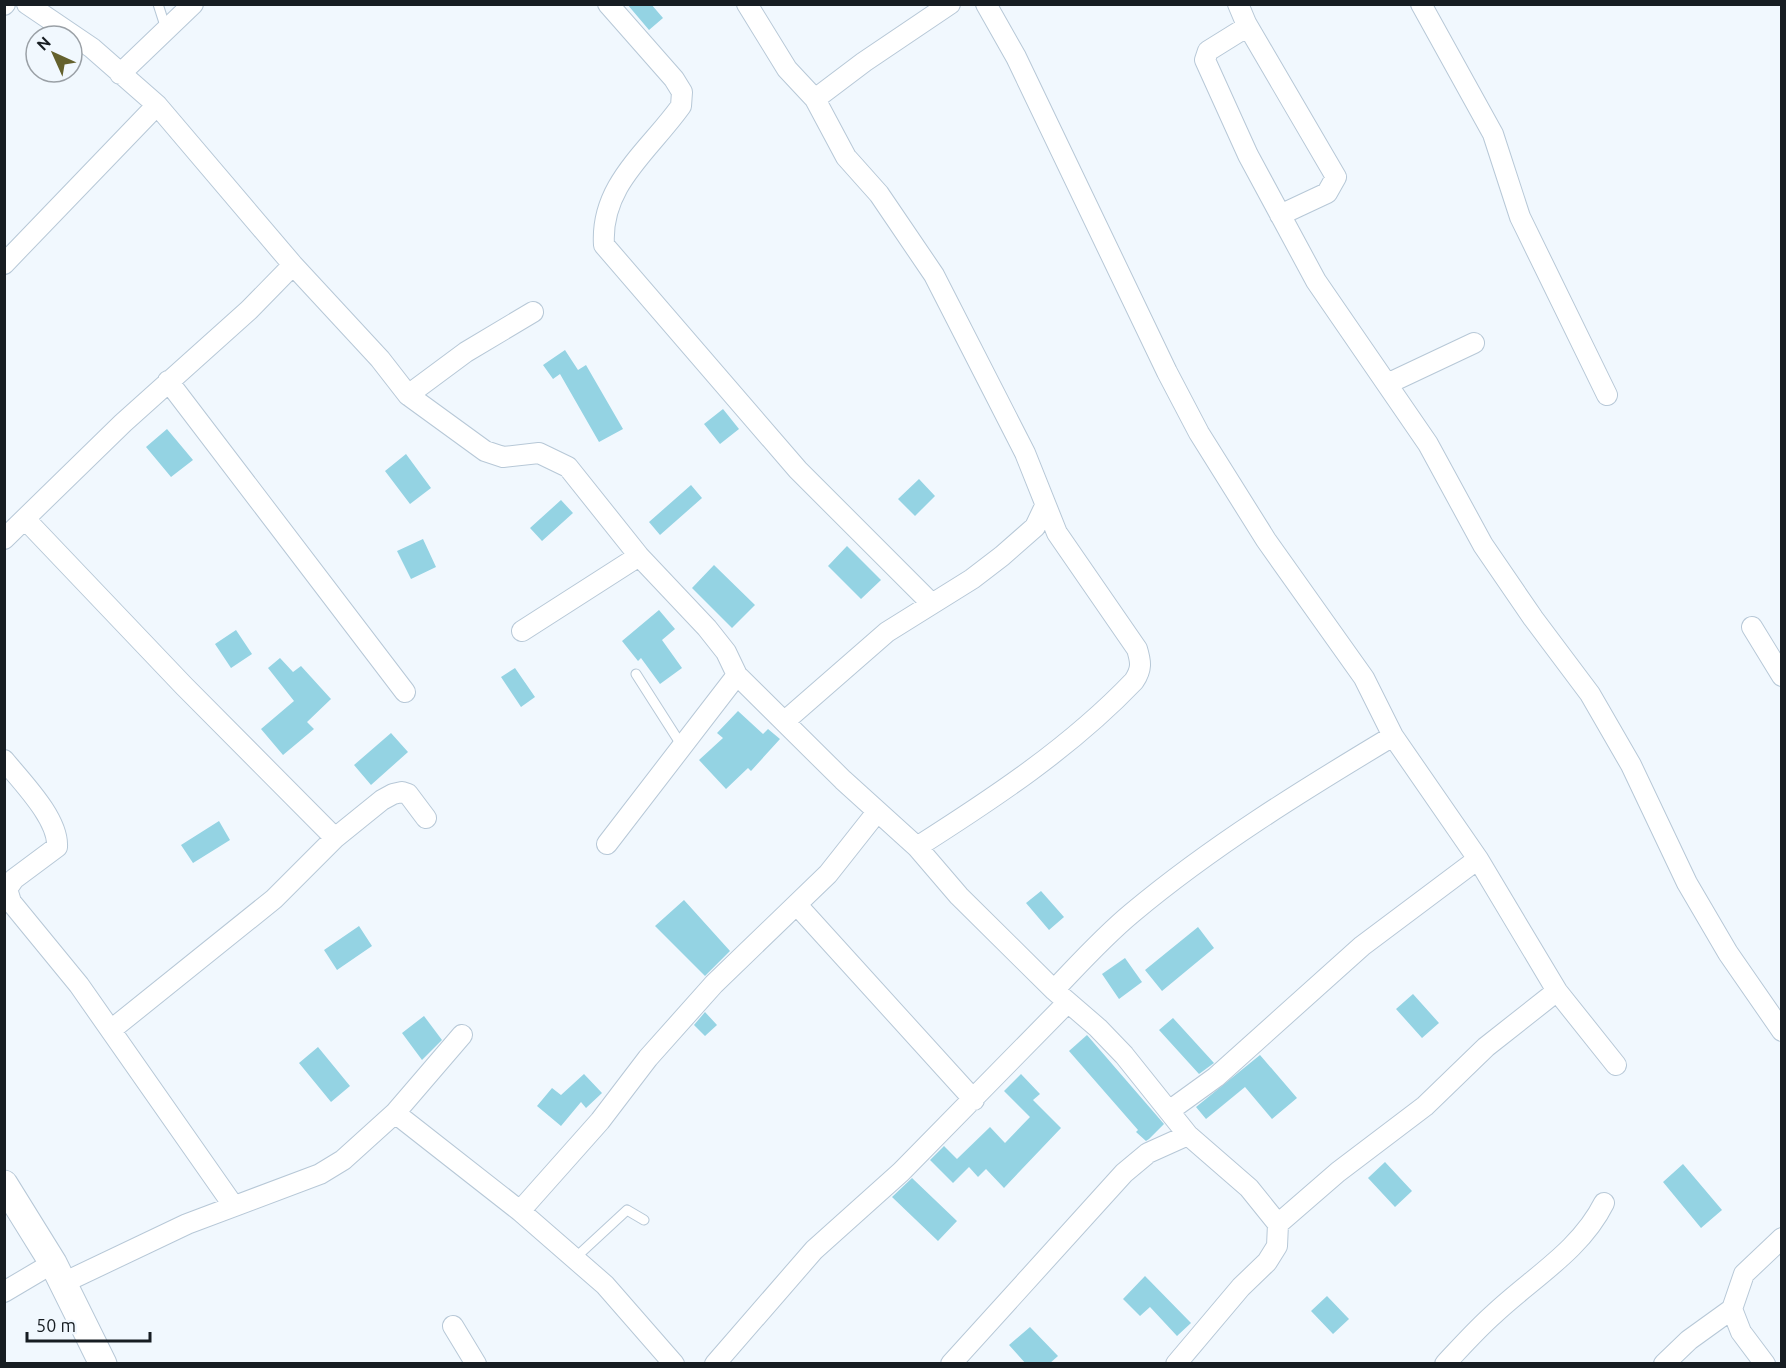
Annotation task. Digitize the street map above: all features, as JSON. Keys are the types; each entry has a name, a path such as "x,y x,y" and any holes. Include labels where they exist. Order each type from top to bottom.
{"street":[{"path":"27,4 92,48 158,105 293,266 380,359 408,394 485,451 502,457 540,453 568,467 639,556 707,628 726,652 737,675 877,812 917,847 959,896 1060,997 1098,1028 1124,1055 1188,1135 1249,1188 1278,1224 1277,1246 1267,1262 1241,1287 1176,1364"},
{"path":"120,74 193,4"},
{"path":"608,4 663,64 682,92 681,106 675,115 618,183 605,211 604,245 798,470 931,603"},
{"path":"747,4 787,69 815,99 846,157 879,194 934,275 1025,453 1056,533 1137,649 1140,671 1117,699 1065,743 984,804 917,847"},
{"path":"986,4 1016,57 1167,372 1199,433 1266,540 1364,678 1393,736 1478,859 1557,991 1616,1065"},
{"path":"1238,4 1246,23 1336,177 1327,193 1280,215"},
{"path":"1422,4 1493,134 1520,217 1607,395"},
{"path":"815,99 948,5"},
{"path":"1246,23 1245,28 1208,51 1204,60 1248,155 1316,281 1428,444 1484,545 1533,618 1590,694 1631,765 1687,883 1728,953 1782,1031"},
{"path":"4,264 158,105"},
{"path":"7,532 25,519 168,381 249,310 293,266"},
{"path":"408,394 466,352 532,312"},
{"path":"1387,384 1474,343"},
{"path":"168,381 405,693"},
{"path":"785,721 887,632 972,579 1002,556 1035,527 1045,506"},
{"path":"25,519 184,686 335,838"},
{"path":"522,631 639,556"},
{"path":"1752,627 1782,676"},
{"path":"608,844 737,675"},
{"path":"715,1364 814,1250 901,1172 974,1100 1060,997 1101,940 1162,890 1249,826 1393,736"},
{"path":"4,760 45,812 57,832 58,840 57,847 14,879 8,889 11,902 111,1030 233,1205"},
{"path":"111,1030 274,899 335,838 393,794 402,792 408,795 426,818"},
{"path":"520,1211 600,1121 648,1058 714,984 797,904 854,844 877,812"},
{"path":"1169,1111 1216,1077 1362,946 1478,859"},
{"path":"797,904 974,1100"},
{"path":"1278,1224 1338,1172 1425,1106 1486,1047 1557,991"},
{"path":"4,1292 127,1250 233,1205 320,1174 343,1160 395,1113 462,1035"},
{"path":"395,1113 520,1211 604,1285 674,1364"},
{"path":"951,1364 1124,1173 1148,1153 1188,1135"},
{"path":"4,1184 58,1273 103,1364"},
{"path":"1445,1364 1494,1313 1565,1255 1598,1216 1604,1203"},
{"path":"1664,1364 1689,1340 1732,1309 1744,1274 1782,1238"},
{"path":"1732,1309 1741,1332 1765,1364"},
{"path":"453,1326 476,1364"}],"lane":[{"path":"158,4 166,29"},
{"path":"636,674 682,746"},
{"path":"574,1259 627,1210 644,1220"}],"building":[{"path":"627,4 651,4 663,18 649,30"},
{"path":"565,350 578,370 586,365 623,429 599,442 560,374 553,379 543,365"},
{"path":"723,409 739,429 720,444 704,424"},
{"path":"167,429 193,460 171,477 146,447"},
{"path":"406,454 431,488 410,504 385,471"},
{"path":"919,479 935,496 915,516 898,499"},
{"path":"691,485 702,498 660,535 649,522"},
{"path":"561,500 573,513 542,541 530,528"},
{"path":"423,539 436,567 411,579 397,551"},
{"path":"847,546 881,580 861,599 828,566"},
{"path":"714,565 755,605 732,628 692,588"},
{"path":"659,610 675,629 662,640 682,668 660,684 641,658 638,661 622,641"},
{"path":"236,630 252,654 231,668 215,644"},
{"path":"280,658 293,672 301,666 331,699 307,722 314,729 283,755 261,729 294,701 268,668"},
{"path":"515,668 535,697 521,707 501,677"},
{"path":"738,711 763,734 768,729 780,739 751,771 748,768 726,789 699,760 723,738 717,733"},
{"path":"391,733 408,752 371,785 354,765"},
{"path":"219,821 230,840 193,863 181,845"},
{"path":"1041,891 1064,917 1049,930 1026,903"},
{"path":"684,900 730,951 705,976 655,926"},
{"path":"359,926 372,946 337,970 324,950"},
{"path":"1198,927 1214,948 1162,991 1145,970"},
{"path":"1125,958 1142,982 1119,999 1102,974"},
{"path":"1413,994 1439,1023 1422,1038 1396,1009"},
{"path":"705,1012 717,1025 705,1036 694,1025"},
{"path":"424,1016 442,1040 422,1060 402,1033"},
{"path":"1173,1018 1214,1063 1199,1074 1159,1030"},
{"path":"1087,1035 1164,1124 1146,1141 1069,1051"},
{"path":"318,1047 350,1086 331,1102 299,1063"},
{"path":"1260,1055 1297,1098 1272,1119 1245,1087 1206,1119 1196,1107"},
{"path":"584,1074 602,1093 586,1108 581,1102 561,1126 537,1106 552,1088 561,1095"},
{"path":"1021,1074 1040,1094 1033,1100 1061,1128 1004,1188 986,1169 978,1177 969,1167 953,1183 930,1160 944,1146 957,1159 990,1127 1005,1143 1030,1117 1004,1091"},
{"path":"1385,1162 1412,1191 1395,1207 1368,1178"},
{"path":"1683,1164 1722,1210 1701,1228 1663,1182"},
{"path":"912,1178 957,1221 938,1241 892,1197"},
{"path":"1145,1276 1191,1323 1177,1336 1150,1307 1140,1316 1123,1299"},
{"path":"1327,1296 1349,1319 1333,1334 1311,1311"},
{"path":"1030,1327 1058,1356 1049,1364 1026,1364 1009,1345"}]}
